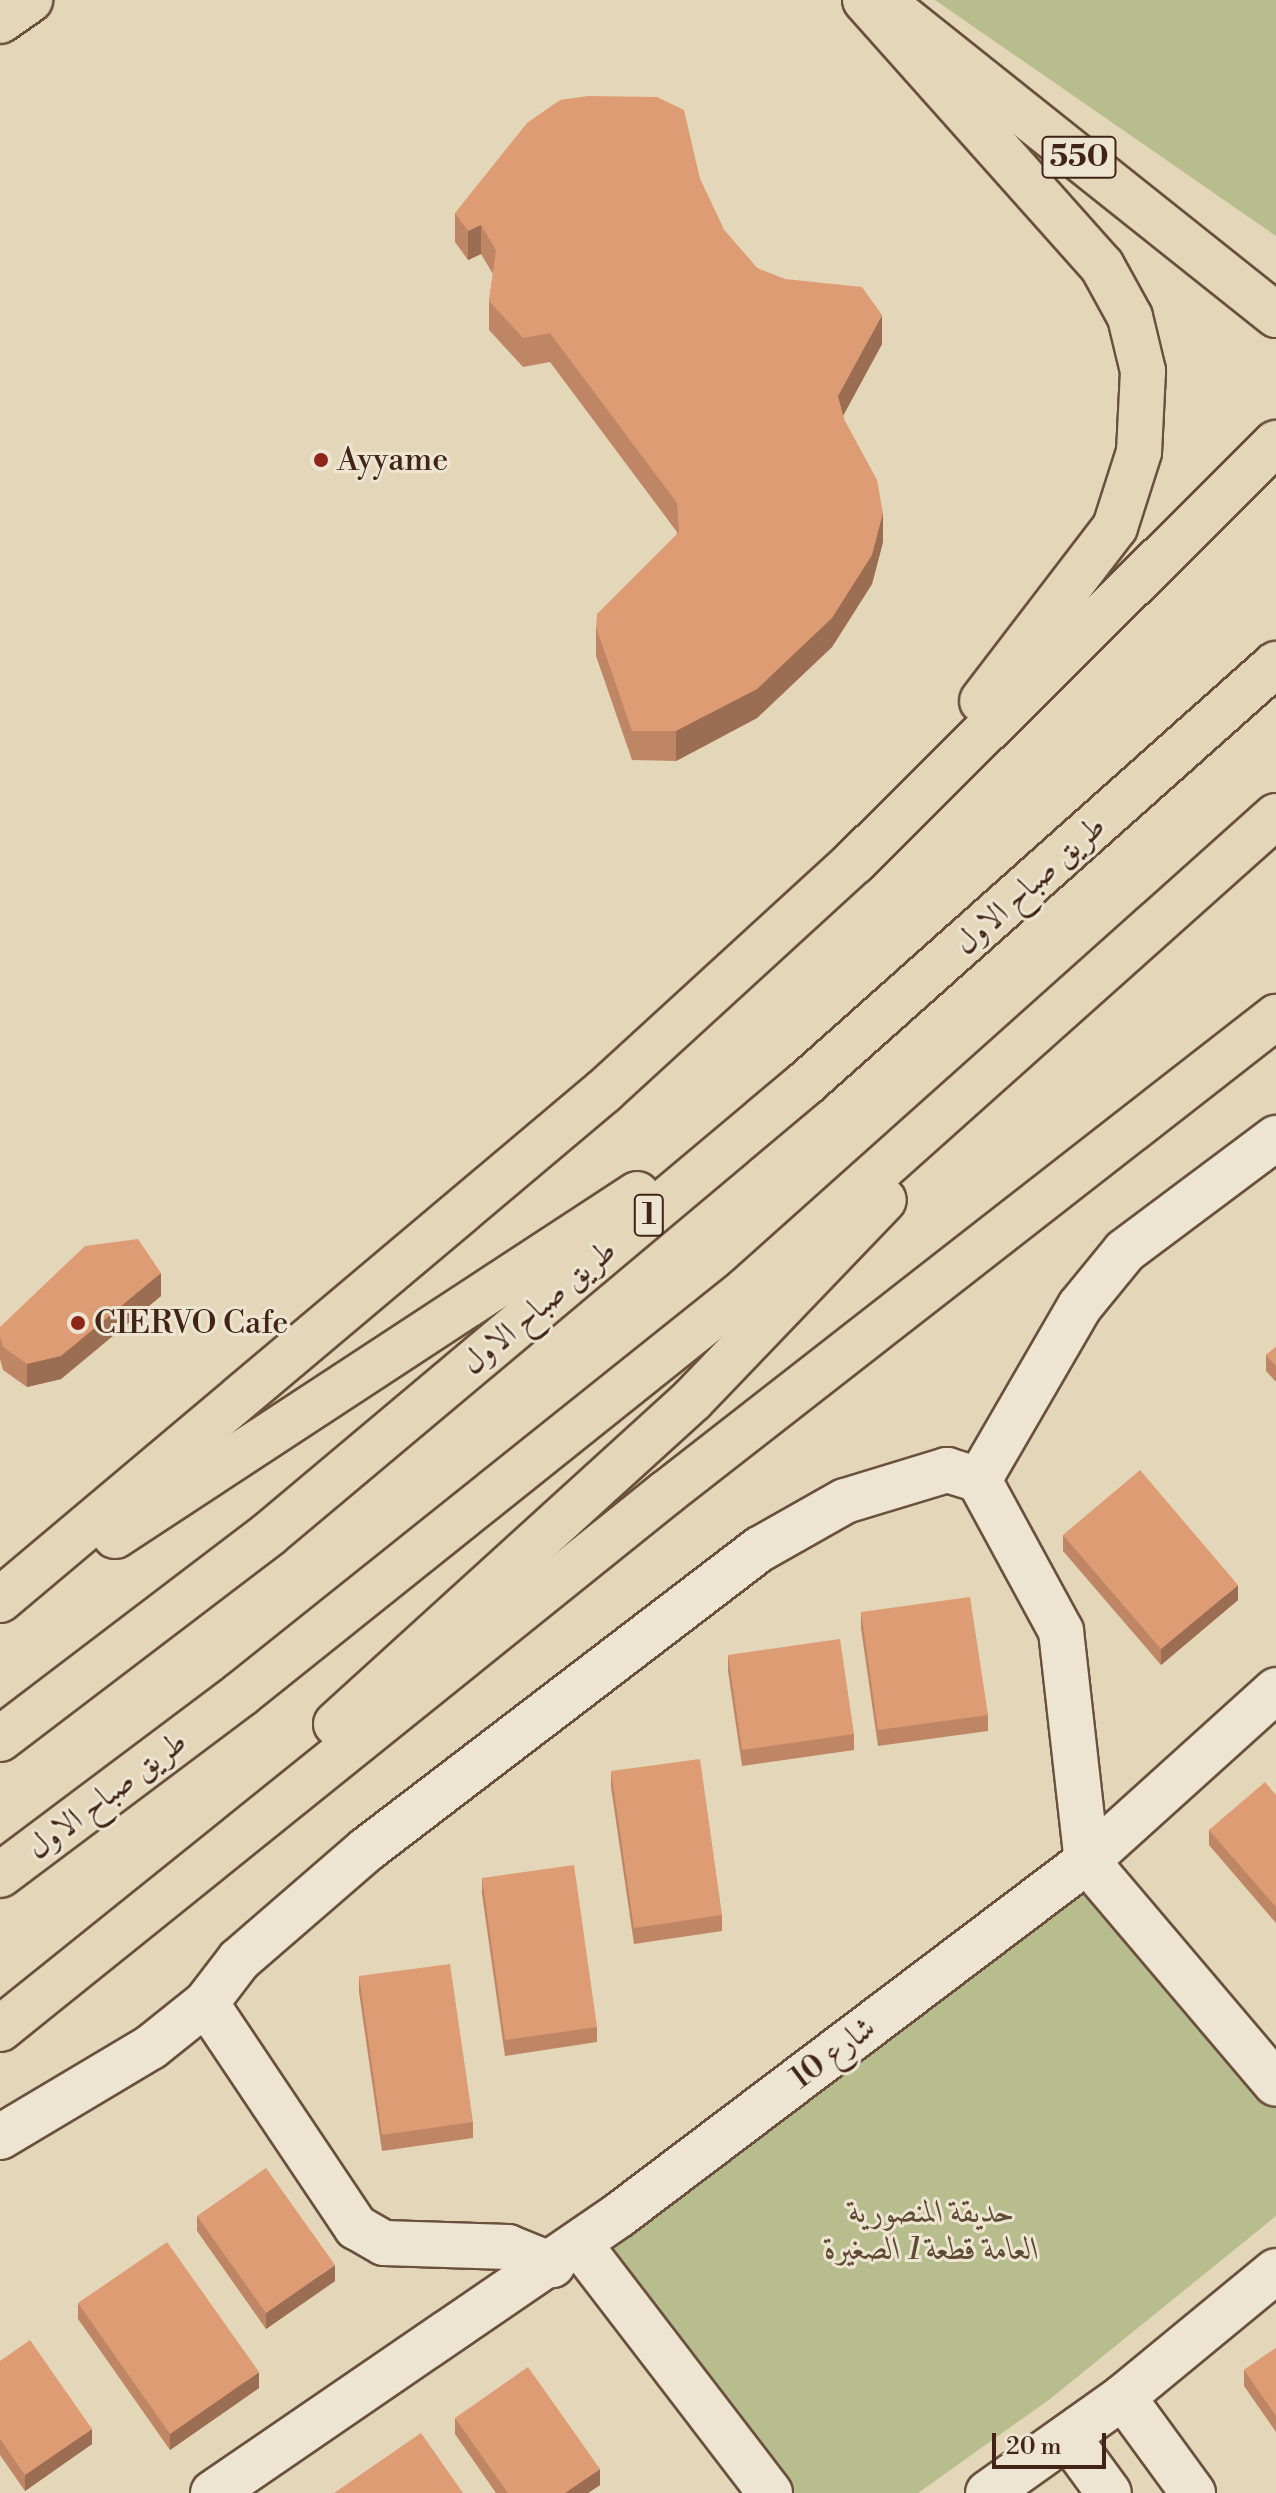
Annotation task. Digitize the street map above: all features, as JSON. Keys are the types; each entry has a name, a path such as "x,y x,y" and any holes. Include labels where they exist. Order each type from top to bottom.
{"main road":[{"path":"0,20 20,0"},
{"path":"0,20 30,0"},
{"path":"854,862 1101,550 1132,483 1145,397 1134,331 1102,266 865,0"},
{"name":"550","path":"880,0 1276,315"},
{"path":"0,1600 441,1233 854,862 1276,443"},
{"name":"طريق صباح الاول","path":"0,1739 269,1534 806,1083 1276,664"},
{"name":"طريق صباح الاول","path":"0,1875 241,1694 549,1451 746,1290 997,1069 1276,816"},
{"path":"4,2025 666,1493 1275,1018"},
{"path":"4,2025 692,1400 856,1233 997,1069"},
{"path":"0,1611 806,1083"}],"street":[{"path":"979,1480 1080,1306 1125,1251 1276,1138"},
{"path":"0,2137 110,2074 206,2003 239,1960 366,1850 760,1549 860,1497 947,1470 979,1480 1061,1631 1087,1861 1276,2084"},
{"name":"شارع 10","path":"213,2493 566,2255 1087,1861 1276,1690"},
{"path":"206,2003 356,2227 384,2243 508,2247 566,2255 770,2493"},
{"path":"988,2493 1123,2397 1276,2271"},
{"path":"1123,2397 1193,2493"},
{"path":"1068,2437 1109,2493"}],"green space":[{"path":"935,0 1276,0 1276,236"},
{"name":"حديقة المنصورية العامة قطعة 1 الصغيرة","path":"1071,1861 1276,2109 1276,2216 1050,2399 918,2493 787,2493 595,2246"}],"building":[{"path":"588,96 657,97 684,110 700,179 724,230 757,268 785,279 862,287 882,315 838,396 844,419 877,480 883,513 872,555 832,618 757,689 676,731 632,731 596,627 597,614 679,532 677,503 550,333 523,338 489,301 496,250 481,225 468,231 455,213 527,123 560,100"},
{"name":"CIERVO Cafe","path":"138,1239 161,1273 61,1356 27,1364 3,1347 0,1327 85,1246"},
{"path":"1276,1347 1276,1366 1266,1355"},
{"path":"1140,1470 1238,1585 1161,1649 1063,1535"},
{"path":"970,1597 988,1715 878,1730 861,1612"},
{"path":"840,1639 854,1734 742,1750 728,1655"},
{"path":"700,1759 722,1915 634,1928 611,1771"},
{"path":"1265,1782 1276,1795 1276,1907 1209,1830"},
{"path":"574,1865 597,2027 505,2040 482,1878"},
{"path":"450,1964 473,2122 382,2135 359,1976"},
{"path":"266,2168 335,2265 266,2313 197,2216"},
{"path":"167,2242 259,2372 170,2434 78,2303"},
{"path":"30,2340 92,2429 25,2475 0,2439 0,2361"},
{"path":"1276,2348 1276,2416 1244,2370"},
{"path":"528,2367 600,2469 565,2493 508,2493 455,2418"},
{"path":"421,2433 463,2493 334,2493"}],"place":[{"name":"Ayyame","path":"321,460"},
{"name":"CIERVO Cafe","path":"78,1323"}]}
